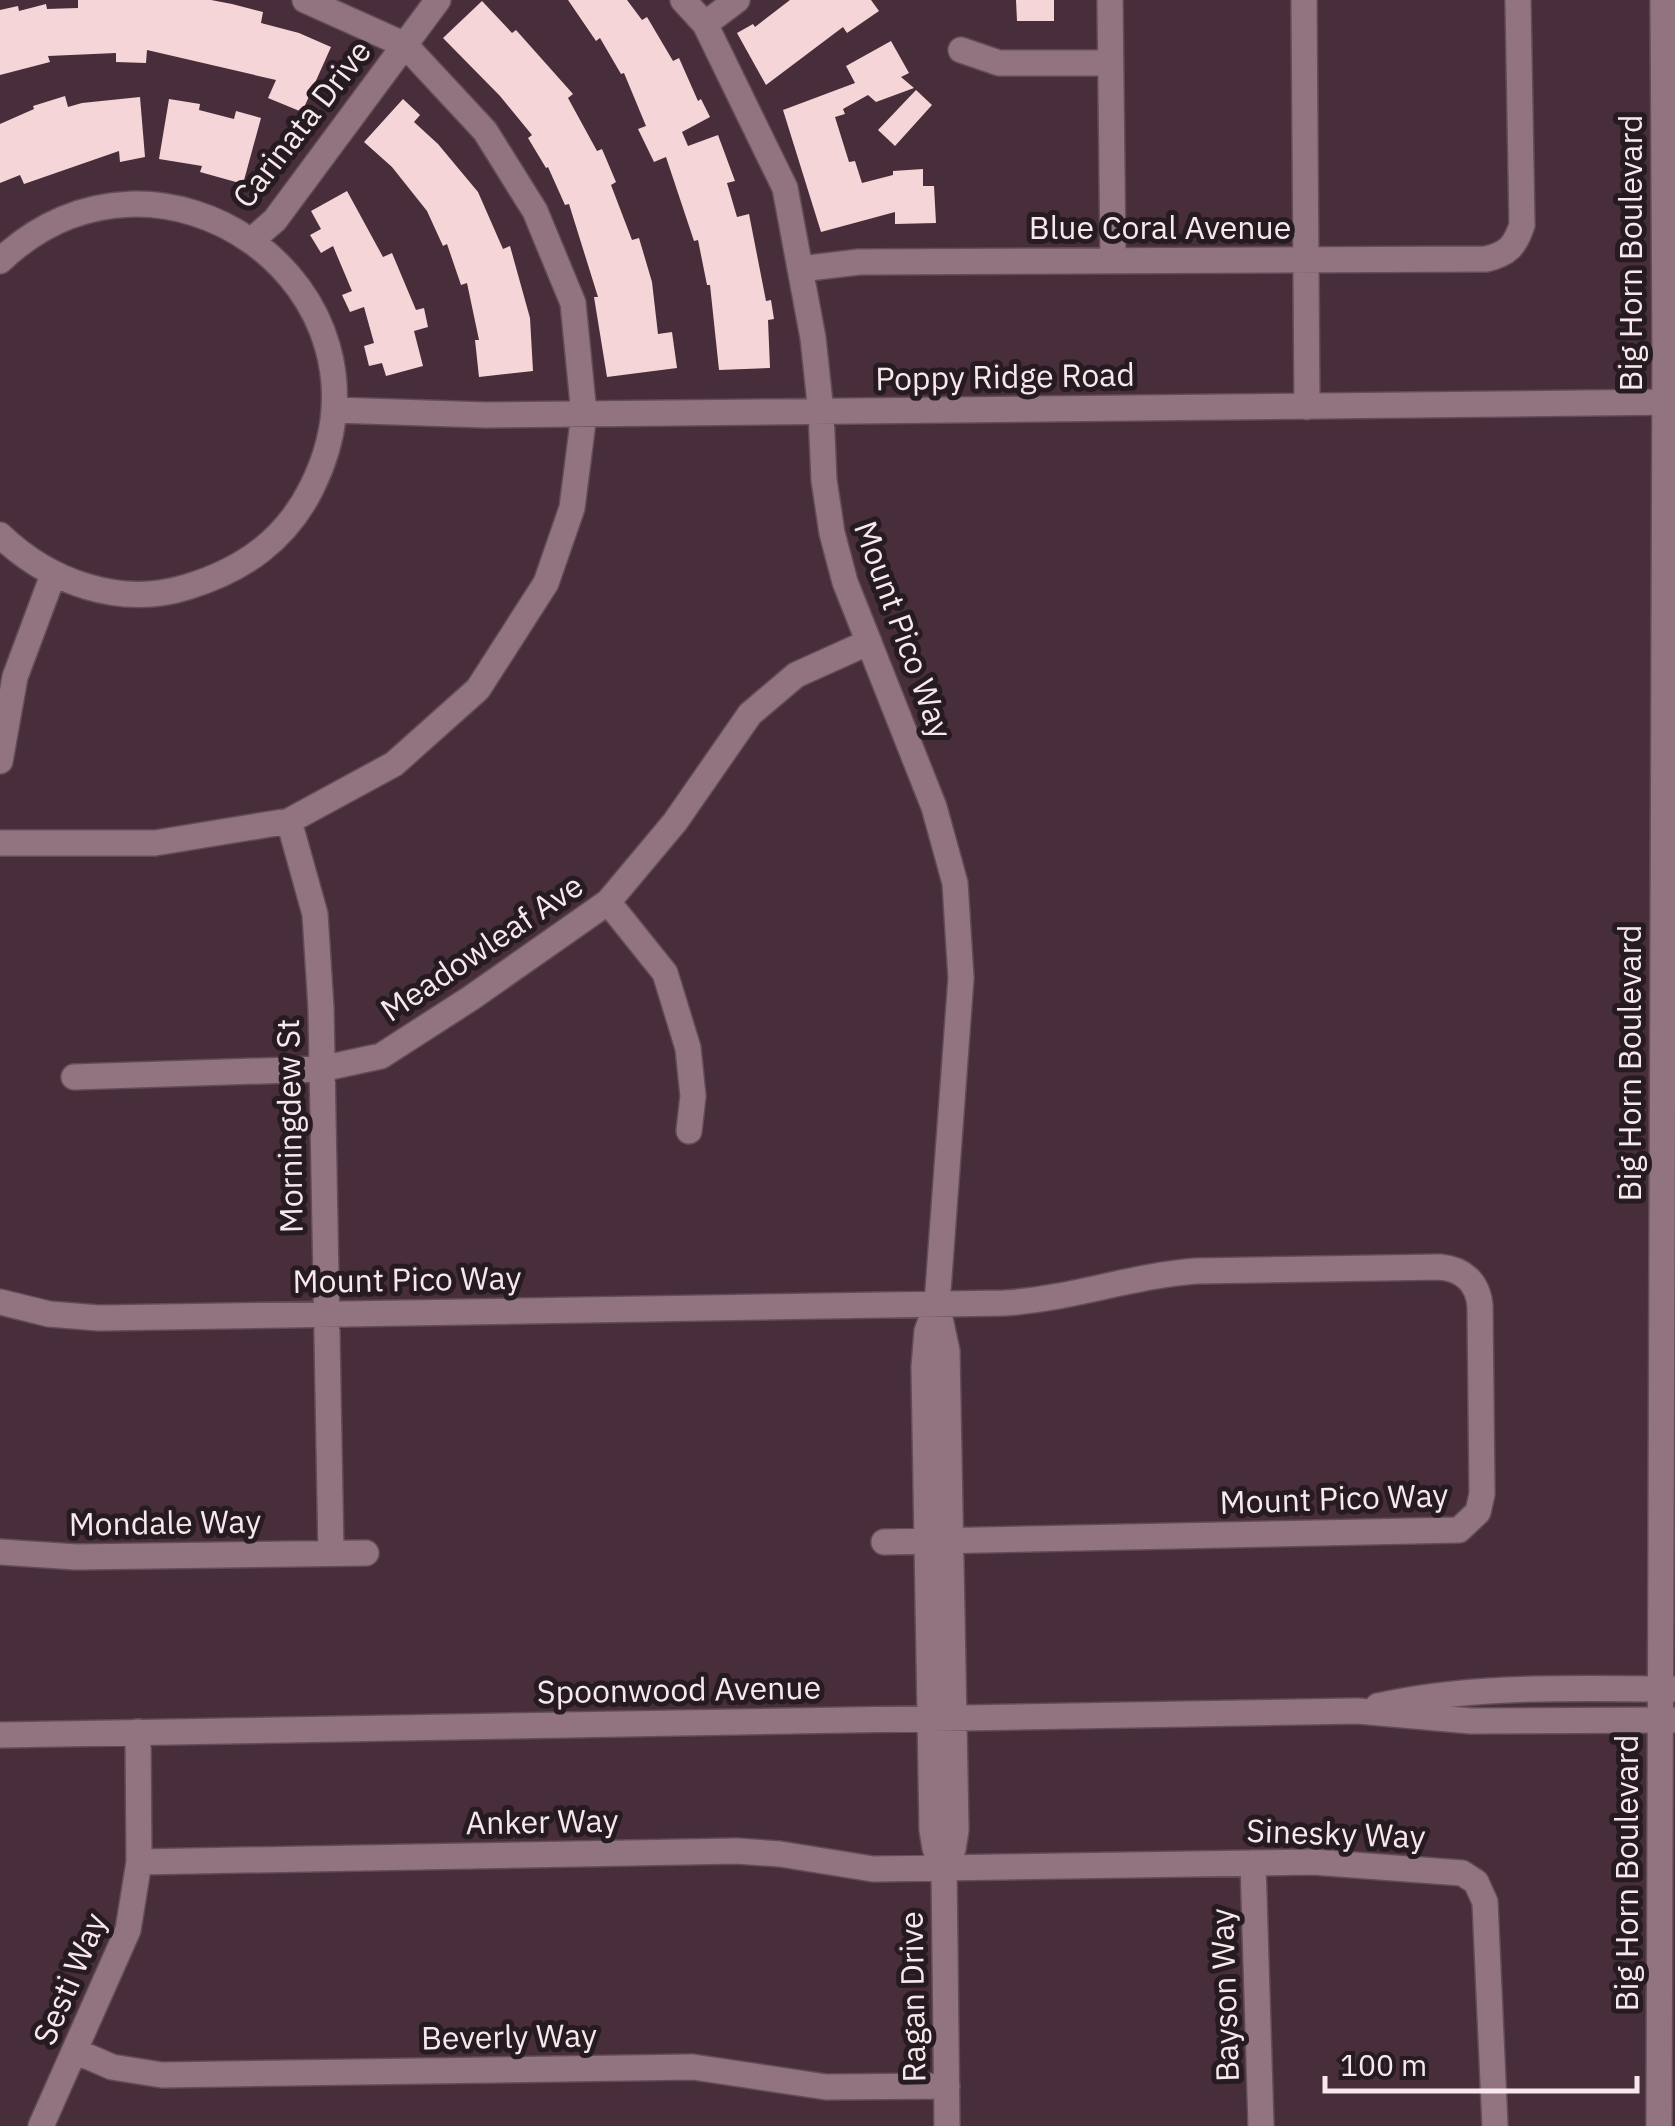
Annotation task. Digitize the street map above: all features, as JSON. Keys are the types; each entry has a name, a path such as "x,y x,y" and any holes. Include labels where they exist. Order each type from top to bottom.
{"street":[{"path":"0,843 155,843 289,821 394,764 478,690 546,583 572,508 584,414 573,302 536,210 485,131 405,44 305,0"},
{"name":"Carinata Drive","path":"252,240 275,220 438,0"},
{"name":"Mount Pico Way","path":"683,0 705,24 785,188 822,412 824,480 832,533 845,582 942,832 959,915 961,978 938,1304 947,1350 939,1542 942,1718"},
{"path":"705,24 737,0"},
{"path":"1110,0 1113,261"},
{"path":"1304,0 1307,407"},
{"name":"Blue Coral Avenue","path":"800,269 859,262 1503,256 1515,244 1522,225 1518,0"},
{"name":"Big Horn Boulevard","path":"1659,2126 1668,1720 1670,402 1663,0"},
{"path":"961,50 999,63 1110,63"},
{"path":"0,262 26,239 61,220 119,205 179,208 217,220 252,240 279,263 311,306 330,356 335,410 325,461 302,508 267,548 222,576 172,592 119,594 53,575 22,556 0,535"},
{"name":"Poppy Ridge Road","path":"335,410 584,414 1670,402"},
{"path":"0,761 15,677 53,575"},
{"name":"Meadowleaf Ave","path":"74,1078 321,1069 381,1056 472,998 608,902 674,822 750,714 796,674 869,642"},
{"name":"Morningdew St","path":"289,821 315,914 331,1553"},
{"path":"608,902 665,973 688,1048 693,1096 690,1131"},
{"name":"Mount Pico Way","path":"0,1302 48,1314 99,1318 938,1304 1049,1299 1186,1272 1440,1267 1456,1270 1470,1279 1479,1296 1482,1504 1473,1520 1459,1530 884,1542"},
{"name":"Mondale Way","path":"0,1552 76,1557 366,1553"},
{"name":"Spoonwood Avenue","path":"1358,1710 1466,1692 1668,1689"},
{"name":"Spoonwood Avenue","path":"0,1734 1358,1710 1471,1721 1668,1720"},
{"name":"Ragan Drive","path":"942,1718 933,1840 944,1868 947,2126"},
{"name":"Sesti Way","path":"41,2126 120,1954 134,1906 140,1862 138,1732"},
{"name":"Anker Way","path":"140,1862 736,1851 780,1854 849,1867 944,1868"},
{"name":"Sinesky Way","path":"944,1868 1313,1862 1453,1872 1476,1882 1486,1902 1495,2126"},
{"name":"Bayson Way","path":"1253,1863 1261,2126"},
{"name":"Beverly Way","path":"75,2052 112,2067 162,2075 680,2067 721,2069 826,2087 947,2086"}],"building":[{"path":"78,0 211,0 263,12 261,23 331,47 302,112 268,98 276,80 147,50 146,63 116,62 116,53 48,56 50,62 0,75 0,10 18,6 19,11 46,4 47,9 78,8"},
{"path":"568,0 627,0 642,20 647,17 673,61 679,58 698,101 701,99 710,117 682,132 688,146 718,135 735,181 727,183 737,217 749,214 766,301 771,300 774,319 768,320 770,368 719,370 710,285 698,240 694,241 666,157 654,162 638,129 646,126 624,73"},
{"path":"790,0 871,0 879,11 847,33 843,27 766,85 737,33 753,24 755,27"},
{"path":"1016,0 1054,0 1054,21 1017,21"},
{"path":"482,1 512,33 516,30 573,94 568,98 597,151 602,149 616,182 611,185 632,240 639,238 652,282 658,334 672,332 677,368 607,377 594,297 598,297 569,204 565,205 548,167 528,138 532,135 443,38"},
{"path":"891,41 909,73 901,77 914,88 876,102 868,95 843,109 845,114 835,117 849,162 855,161 862,183 893,175 893,171 923,169 923,186 934,186 936,223 895,224 895,212 821,232 783,110 855,83 846,66"},
{"path":"916,90 932,105 895,146 878,130"},
{"path":"65,96 68,107 140,97 145,157 120,162 119,151 24,184 20,175 0,183 0,124 34,109 33,106"},
{"path":"169,99 200,104 199,110 234,119 236,111 261,118 243,184 200,172 202,166 159,159"},
{"path":"403,99 420,115 414,122 478,192 503,249 510,246 530,318 533,371 479,377 475,340 479,340 467,283 461,285 447,244 443,246 427,211 392,167 364,142"},
{"path":"347,191 383,257 392,253 416,310 424,308 428,327 414,331 423,366 386,376 382,363 369,366 364,346 374,343 364,307 350,312 342,295 352,291 333,246 321,253 310,235 321,229 311,211"}]}
